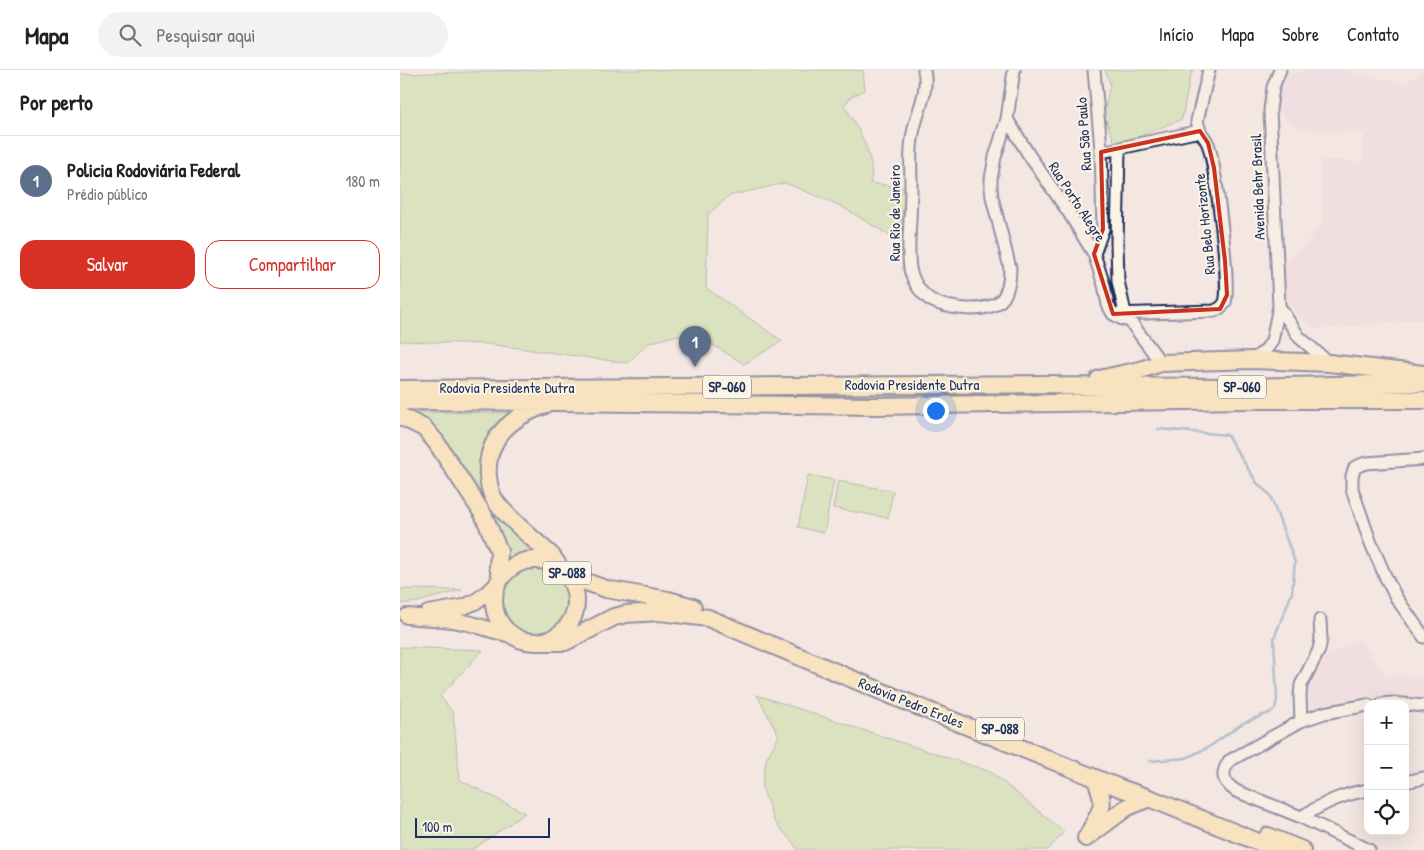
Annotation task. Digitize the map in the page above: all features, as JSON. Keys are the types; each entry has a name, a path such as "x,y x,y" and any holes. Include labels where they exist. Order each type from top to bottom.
{"highway":[{"path":"1061,386 1140,370 1161,363 1252,360 1329,363 1424,374"},
{"name":"Rodovia Presidente Dutra","path":"400,389 1045,384 1061,386 1240,387 1424,383"},
{"name":"Rodovia Presidente Dutra","path":"400,401 875,406 1247,400 1424,400"},
{"path":"556,402 531,410 515,419 502,431 494,441 489,454 488,470 489,486 495,501 552,556 564,571"},
{"path":"400,416 424,428 436,442 483,514 499,551 499,581 494,596 494,608 504,628 513,635"},
{"name":"Rodovia Pedro Eroles","path":"499,581 509,569 518,563 528,560 539,560 549,562 564,571 606,589 698,608 732,620 1302,850"},
{"name":"SP-088","path":"539,642 551,639 561,633 570,624 575,613 576,595 564,571"},
{"name":"Rodovia Pedro Eroles","path":"513,635 539,642 565,642 614,616 661,612 708,618 902,700 1278,850"},
{"path":"1095,778 1103,802 1101,811 1086,838 1126,808 1149,798"}],"main road":[{"name":"Rodovia Pedro Eroles","path":"404,616 463,607 474,602 499,581"},
{"name":"Rodovia Pedro Eroles","path":"404,616 460,621 513,635"}],"street":[{"name":"Rua Rio de Janeiro","path":"924,70 926,90 913,131 910,151 909,262 915,282 922,292 929,299 940,304 968,309 983,308 993,305 1002,299 1007,291 1010,280 1010,268 992,197 991,178 999,142 1007,119"},
{"path":"1007,119 1014,70"},
{"name":"Rua São Paulo","path":"1094,70 1101,152 1103,229 1094,254"},
{"path":"1101,152 1200,131 1197,121 1209,70"},
{"name":"Avenida Behr Brasil","path":"1252,360 1265,351 1272,341 1278,306 1270,110 1272,87 1280,70"},
{"name":"Rua Porto Alegre","path":"1007,119 1029,156 1069,213 1094,254 1108,305 1113,314 1122,319 1128,317"},
{"name":"Rua Belo Horizonte","path":"1128,317 1214,311 1220,309 1225,303 1227,295 1225,261 1214,168 1208,143 1200,131"},
{"path":"1119,149 1118,281 1128,317 1161,363"},
{"path":"1094,254 1117,243"},
{"path":"1278,306 1299,337 1329,363"},
{"path":"1424,459 1366,463 1356,467 1352,476 1352,489 1370,541 1386,578 1397,599 1424,637"},
{"path":"1301,721 1300,690 1320,650 1322,639 1320,620"},
{"path":"1409,705 1424,706"},
{"path":"1364,706 1324,713 1301,721 1229,761 1224,768 1223,775 1224,780 1236,792 1301,817 1369,850"},
{"path":"1409,781 1424,778"},
{"path":"1301,817 1327,802 1353,792 1364,791"}],"highlighted area":[{"path":"1200,131 1208,143 1214,168 1225,261 1227,295 1220,309 1113,314 1094,254 1103,229 1101,152"}],"shaded area":[{"path":"1312,70 1340,70 1405,84 1424,71 1424,319 1315,329 1299,317 1286,298 1285,265 1323,225 1320,159 1362,162 1364,134 1299,128 1277,111 1276,104 1284,76"},
{"path":"1359,640 1387,677 1397,675 1424,678 1424,702 1385,699 1364,700 1364,702 1310,710 1305,690 1326,656"}],"green space":[{"path":"528,70 863,70 865,90 852,96 844,105 860,132 868,154 872,174 870,183 906,188 900,232 892,237 839,205 785,183 729,196 708,214 706,288 782,341 744,364 700,337 674,336 649,343 627,363 488,344 400,341 400,74"},
{"path":"1105,70 1193,70 1182,119 1116,146 1104,115 1110,84"},
{"path":"410,412 518,413 481,476 540,552 521,554 504,563"},
{"path":"808,475 834,480 824,533 798,527"},
{"path":"838,481 893,491 888,518 833,508"},
{"path":"536,567 549,570 560,577 567,588 570,601 567,614 560,625 549,632 536,635 523,632 512,625 505,614 502,601 505,588 512,577 523,570"},
{"path":"400,589 462,590 418,602 400,604"},
{"path":"400,647 483,650 440,696 453,713 460,780 525,813 472,850 400,850"},
{"path":"757,695 991,772 1064,832 1048,850 798,850 774,821 762,787 766,759 779,736"}],"waterway":[{"path":"1150,761 1186,758 1209,747 1243,723 1275,709 1277,699 1274,638 1292,593 1295,562 1270,495 1257,483 1227,435 1158,429"}],"place":[{"name":"Policia Rodoviária Federal","path":"695,367"}]}
